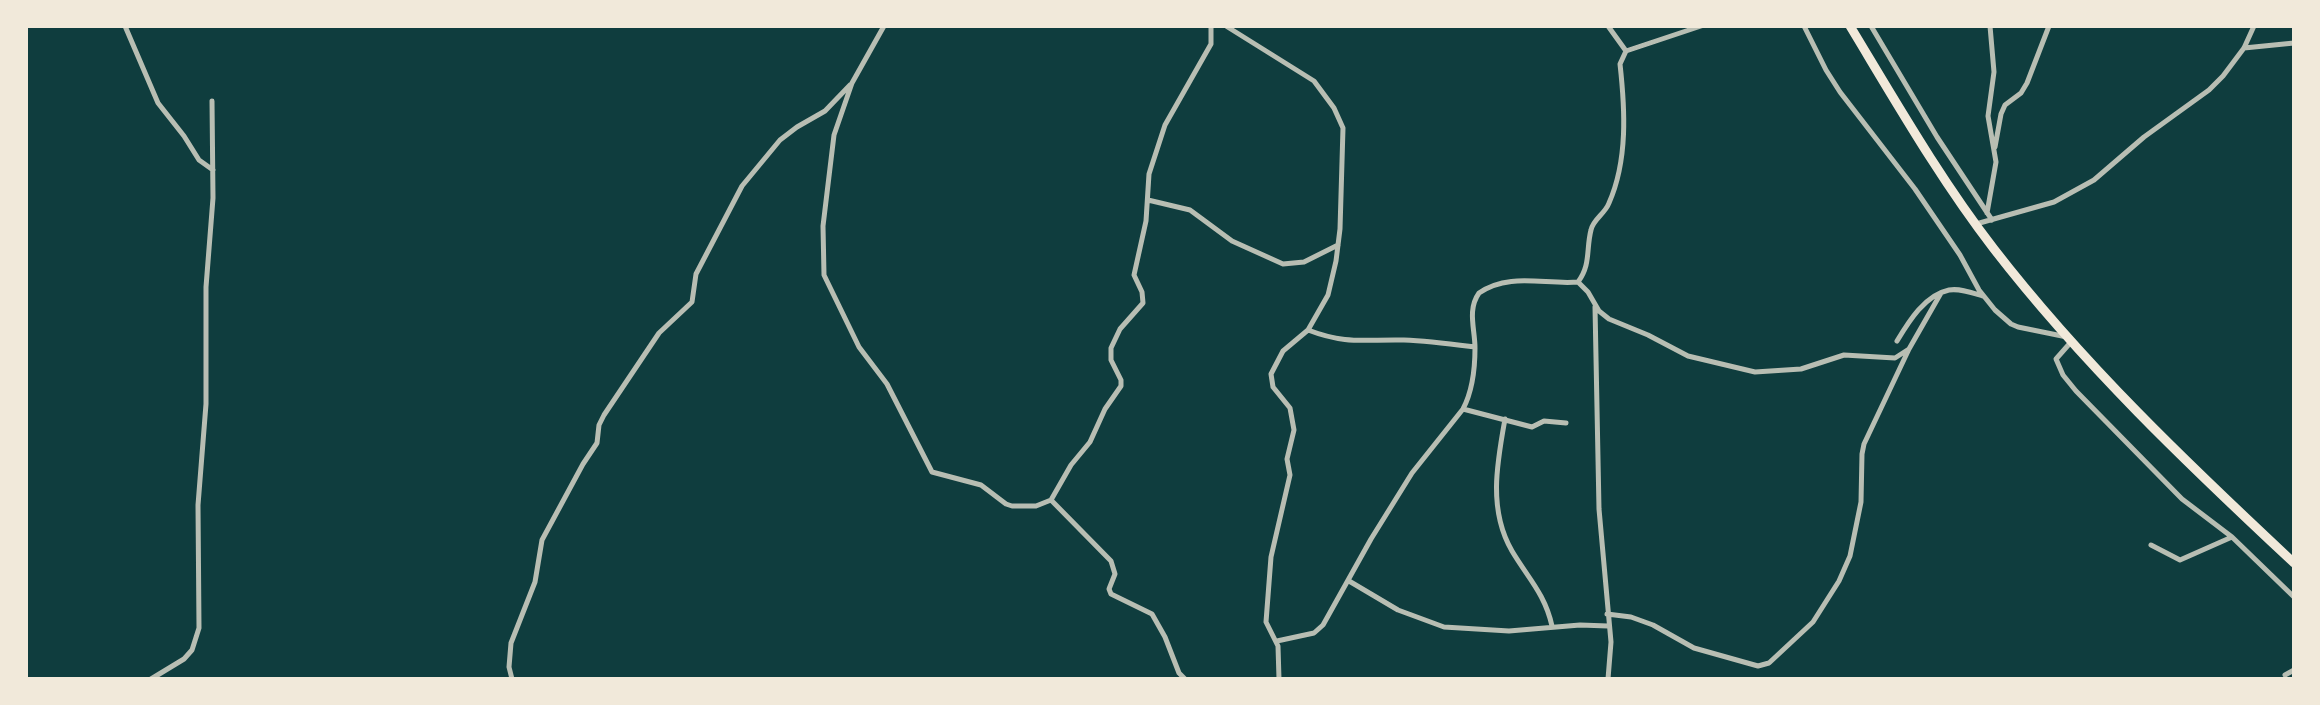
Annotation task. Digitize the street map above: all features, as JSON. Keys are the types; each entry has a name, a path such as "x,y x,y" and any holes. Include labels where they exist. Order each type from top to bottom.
{"highway":[{"path":"1850,26 1920,143 1976,224 2069,339 2155,430 2294,563"}],"street":[{"path":"125,26 158,103 184,135 199,160 213,170"},
{"path":"884,26 852,82 834,135 826,194 822,254 824,275 859,347 887,384 932,472 981,485 1012,506 1036,506 1051,500 1071,464 1090,442 1105,409 1121,386 1119,374 1111,360 1111,348 1120,329 1143,303 1142,292 1134,275 1146,221 1149,174 1165,125 1210,44 1211,26"},
{"path":"1226,26 1314,81 1340,118 1343,155 1338,245 1328,295 1308,330 1283,351 1273,368 1271,381 1290,408 1294,430 1287,459 1290,475 1274,537 1266,622 1268,630 1277,641 1279,679"},
{"path":"1608,26 1626,51"},
{"path":"1578,282 1589,258 1591,227 1610,201 1623,153 1620,64 1626,51 1702,26"},
{"path":"1804,26 1840,92 1936,218 1983,296 2011,324 2069,339 2056,359 2069,383 2182,499 2232,537 2294,597"},
{"path":"1871,26 1924,117 1992,220"},
{"path":"1990,26 1994,72 1988,116 1995,147"},
{"path":"1987,213 1995,172 1995,147 2001,114 2005,105 2021,93 2027,83 2049,26"},
{"path":"1976,224 2054,202 2094,180 2144,137 2209,90 2244,48 2254,26"},
{"path":"2244,48 2294,43"},
{"path":"512,679 509,667 511,643 530,597 542,540 597,443 599,425 604,415 659,333 692,302 696,274 741,186 780,140 825,111 852,82"},
{"path":"151,679 184,659 192,650 199,628 198,505 206,404 206,287 214,198 212,101"},
{"path":"1147,200 1190,210 1232,241 1283,264 1304,262 1338,245"},
{"path":"1277,641 1314,633 1323,625 1412,473 1463,408 1471,390 1475,347 1472,308 1479,293 1486,288 1526,280 1578,282 1588,292 1595,306 1609,319 1681,352 1743,370 1770,372 1801,369 1844,355 1891,358 1909,349"},
{"path":"1897,341 1922,306 1941,293 1956,290 1983,296"},
{"path":"1607,614 1631,617 1653,625 1682,643 1758,666 1769,663 1813,622 1839,581 1850,556 1861,502 1861,454 1864,444 1909,349 1941,293"},
{"path":"1595,306 1599,509 1611,642 1608,679"},
{"path":"1308,330 1349,341 1406,340 1475,347"},
{"path":"1463,408 1532,427 1544,421 1566,423"},
{"path":"1505,419 1495,485 1501,516 1513,553 1545,601 1552,626"},
{"path":"1051,500 1111,561 1115,574 1109,589 1111,594 1155,617 1179,673 1185,679"},
{"path":"2151,545 2180,560 2232,537"},
{"path":"1349,581 1398,610 1444,627 1509,631 1552,626 1608,626"},
{"path":"2285,675 2294,670"}]}
